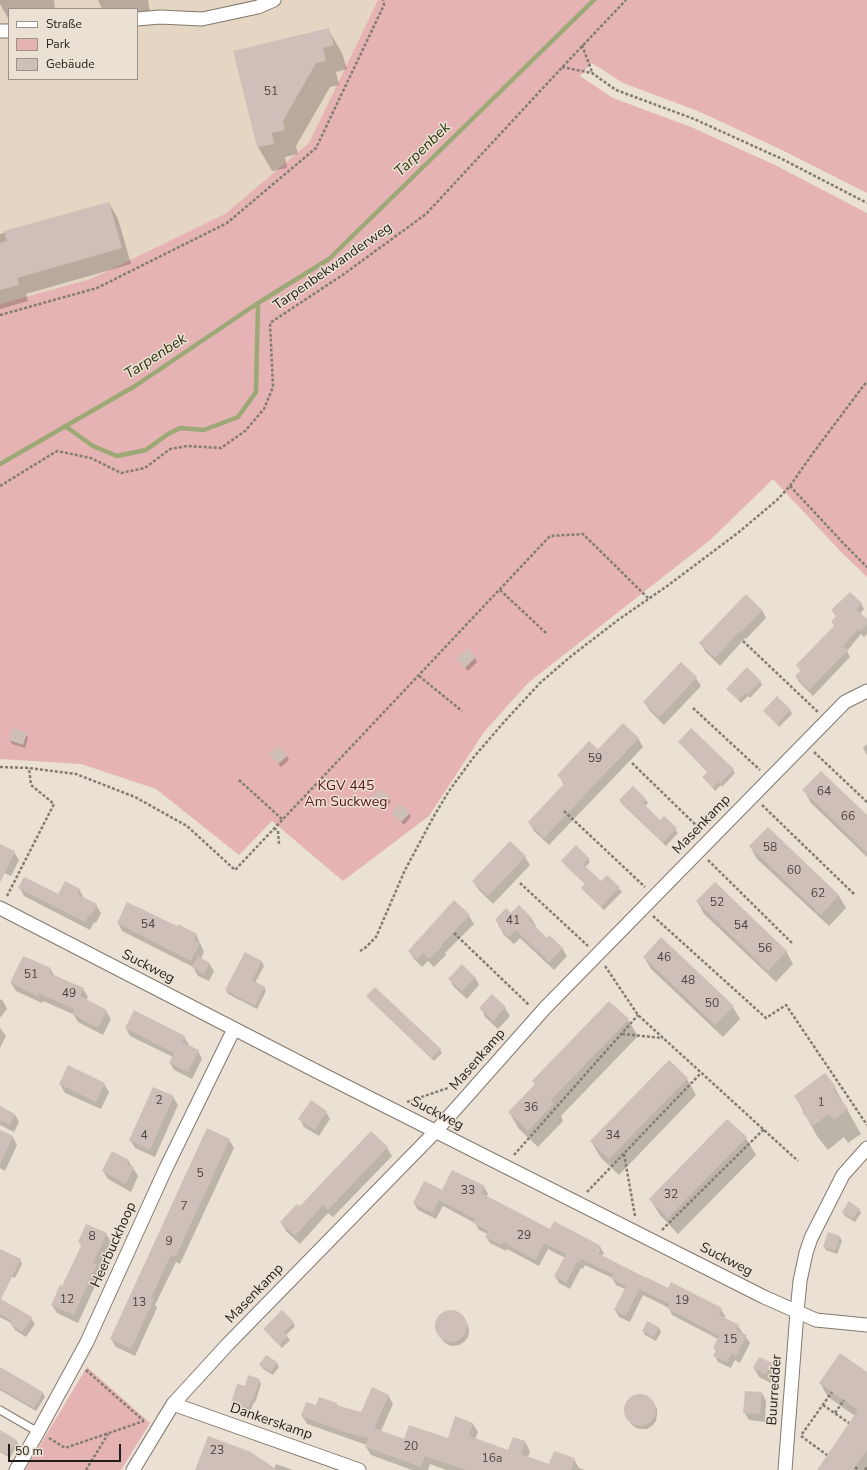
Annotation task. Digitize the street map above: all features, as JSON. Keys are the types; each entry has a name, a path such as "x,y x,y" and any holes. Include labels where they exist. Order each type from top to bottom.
{"street":[{"path":"138,20 160,17 202,19 258,8 274,0"},
{"name":"Masenkamp","path":"133,1470 173,1404 228,1344 436,1131 539,1014 654,896 845,702 867,691"},
{"name":"Suckweg","path":"1,908 504,1166 797,1312 816,1320 867,1325"},
{"name":"Heerbuckhoop","path":"16,1470 87,1342 166,1168 234,1028"},
{"name":"Buurredder","path":"785,1470 800,1281 806,1253 811,1238 843,1175 867,1148"},
{"name":"Dankerskamp","path":"173,1404 359,1470"}],"lane":[{"path":"0,1410 38,1432"}],"path":[{"path":"0,315 97,288 227,223 316,148 384,5 383,0"},
{"name":"Tarpenbekwanderweg","path":"0,486 57,451 90,458 121,473 145,468 170,449 187,446 221,448 245,431 264,409 272,387 270,323 344,274 426,214 626,0"},
{"path":"582,46 592,73"},
{"path":"562,68 592,73 616,90 694,119 782,159 867,203"},
{"path":"360,951 376,937 413,854 449,791 473,758 518,705 552,671 618,620 649,599 739,532 777,500 790,486 867,381"},
{"path":"790,486 844,545 867,567"},
{"path":"0,767 29,768 76,774 136,797 188,826 235,870 550,536 583,534 649,599"},
{"path":"500,590 546,633"},
{"path":"743,641 827,720"},
{"path":"419,676 462,712"},
{"path":"693,708 769,779"},
{"path":"804,743 867,802"},
{"path":"632,763 710,839"},
{"path":"1,908 54,804 31,785 29,768"},
{"path":"239,780 282,819"},
{"path":"752,796 854,894"},
{"path":"564,811 654,896"},
{"path":"274,828 278,831 279,844"},
{"path":"699,851 793,944"},
{"path":"520,883 597,955 638,1015 798,1161"},
{"path":"643,908 766,1018 786,1005 867,1125"},
{"path":"454,933 539,1014"},
{"path":"504,1166 638,1015"},
{"path":"622,1034 663,1038"},
{"path":"577,1202 702,1073"},
{"path":"390,1108 448,1088"},
{"path":"652,1240 764,1129"},
{"path":"624,1154 639,1233"},
{"path":"76,1363 156,1432"},
{"path":"801,1436 832,1392"},
{"path":"835,1413 844,1400"},
{"path":"823,1405 849,1423"},
{"path":"38,1432 64,1448 144,1421"},
{"path":"86,1470 108,1433"},
{"path":"788,1435 801,1436 827,1455"},
{"path":"855,1467 859,1470"}],"shaded area":[{"path":"0,0 378,0 309,143 225,214 91,279 0,304"}],"green space":[{"name":"KGV 445 Am Suckweg","path":"378,0 867,0 867,193 782,150 698,111 623,83 592,63 580,76 613,98 691,127 775,165 867,213 867,577 841,552 773,479 710,540 528,683 484,732 429,816 343,881 272,821 239,855 156,789 81,764 0,759 0,304 91,279 225,214 309,143"},
{"path":"87,1367 150,1423 121,1470 25,1470"}],"building":[{"path":"329,28 334,45 323,48 326,61 316,63 283,121 285,130 272,133 274,144 257,147 233,51"},
{"path":"109,202 122,248 17,278 19,285 0,290 0,243 7,241 4,231"},
{"path":"850,592 862,603 856,609 867,619 867,624 860,631 858,629 843,646 848,650 809,690 795,676 801,670 796,665 835,625 831,622 837,615 831,610"},
{"path":"746,594 762,610 715,658 699,643"},
{"path":"467,648 476,657 465,668 456,659"},
{"path":"681,662 697,677 659,718 643,702"},
{"path":"747,667 761,681 747,695 745,693 738,700 726,689"},
{"path":"777,696 791,710 777,724 763,711"},
{"path":"623,723 639,738 544,838 528,822 565,783 557,775 589,741 598,749"},
{"path":"13,728 27,733 23,745 9,740"},
{"path":"691,728 734,769 720,784 718,782 713,788 702,777 708,772 678,742"},
{"path":"278,746 287,756 278,764 269,754"},
{"path":"821,771 867,815 867,853 802,790"},
{"path":"633,786 646,799 643,803 660,820 664,816 677,828 663,843 619,800"},
{"path":"380,789 390,798 378,808 369,800"},
{"path":"400,804 410,813 401,822 392,813"},
{"path":"768,827 839,895 821,915 749,846"},
{"path":"510,841 526,856 488,896 472,881"},
{"path":"0,844 15,851 0,883"},
{"path":"576,845 589,858 583,864 601,881 607,875 620,887 601,907 581,888 585,884 561,861"},
{"path":"24,877 58,894 65,881 80,889 77,894 97,904 91,916 89,915 85,922 18,888"},
{"path":"715,882 787,951 768,971 696,901"},
{"path":"454,900 470,915 429,959 423,953 417,960 408,951"},
{"path":"127,902 197,934 194,940 200,943 191,961 117,923"},
{"path":"519,905 532,918 529,920 547,938 549,935 563,948 549,962 518,932 515,930 509,937 498,926 500,925 495,920 506,908 511,913"},
{"path":"661,937 734,1006 715,1025 643,957"},
{"path":"245,952 262,961 252,980 265,987 255,1006 225,990"},
{"path":"23,956 51,968 49,973 84,988 80,996 107,1010 98,1028 72,1014 74,1009 39,993 38,996 10,983"},
{"path":"198,956 210,963 204,974 192,967"},
{"path":"462,964 475,977 462,991 448,979"},
{"path":"375,987 441,1049 432,1058 366,996"},
{"path":"492,994 506,1007 493,1021 479,1008"},
{"path":"609,1001 629,1019 551,1100 554,1103 528,1131 508,1112 535,1084 532,1081"},
{"path":"134,1010 185,1036 182,1042 199,1050 188,1072 169,1063 174,1053 125,1028"},
{"path":"669,1060 688,1078 609,1159 590,1141"},
{"path":"68,1065 105,1083 96,1102 59,1084"},
{"path":"825,1073 836,1087 833,1089 848,1109 834,1120 829,1114 813,1126 802,1112 804,1110 794,1096"},
{"path":"153,1087 174,1096 150,1150 129,1140"},
{"path":"311,1100 327,1111 315,1130 298,1119"},
{"path":"0,1106 15,1114 10,1125 0,1120"},
{"path":"727,1119 747,1137 668,1218 649,1199"},
{"path":"207,1128 230,1139 176,1256 171,1255 151,1298 154,1299 131,1349 110,1339"},
{"path":"0,1130 13,1136 0,1165"},
{"path":"371,1131 388,1147 328,1210 323,1205 295,1236 280,1222 297,1204 300,1206"},
{"path":"112,1151 129,1160 127,1164 134,1167 126,1184 102,1171"},
{"path":"452,1170 485,1186 481,1193 550,1229 554,1221 601,1246 597,1253 668,1288 671,1282 722,1308 719,1315 739,1325 736,1330 747,1335 736,1356 731,1354 727,1362 713,1356 717,1349 713,1348 719,1336 667,1308 670,1304 639,1289 626,1316 614,1310 626,1286 611,1278 613,1274 581,1259 579,1263 577,1262 566,1283 554,1276 566,1254 544,1243 535,1260 503,1242 502,1245 485,1237 488,1231 473,1223 475,1219 439,1200 432,1213 413,1203 424,1181 442,1190"},
{"path":"849,1201 860,1209 853,1219 842,1212"},
{"path":"86,1224 107,1233 93,1263 97,1264 74,1315 51,1305 82,1244 78,1242"},
{"path":"828,1232 840,1236 835,1251 823,1247"},
{"path":"0,1249 21,1259 1,1299 32,1317 22,1332 10,1324 12,1321 0,1314"},
{"path":"282,1310 294,1322 284,1332 288,1336 279,1345 263,1329"},
{"path":"448,1310 454,1310 464,1317 467,1326 466,1332 460,1339 454,1342 448,1342 438,1335 435,1329 435,1323 442,1313"},
{"path":"647,1321 659,1327 654,1337 642,1331"},
{"path":"840,1353 867,1372 867,1450 853,1470 817,1470 858,1410 819,1383"},
{"path":"266,1355 277,1362 271,1372 259,1365"},
{"path":"759,1357 772,1363 766,1375 753,1368"},
{"path":"0,1367 43,1392 34,1408 0,1388"},
{"path":"248,1375 260,1379 253,1400 252,1399 248,1408 231,1403 237,1384 245,1386"},
{"path":"372,1387 389,1395 374,1428 404,1439 409,1425 448,1438 455,1416 473,1423 469,1436 508,1450 513,1437 525,1441 521,1454 549,1464 554,1451 575,1458 571,1470 466,1470 425,1456 421,1467 365,1447 368,1438 344,1432 301,1416 306,1402 316,1405 319,1397 337,1403 336,1405 361,1412"},
{"path":"745,1391 762,1392 760,1414 743,1413"},
{"path":"637,1394 643,1394 653,1401 656,1410 655,1416 649,1423 643,1426 637,1426 627,1419 624,1413 624,1407 631,1397"},
{"path":"0,1430 17,1440 8,1455 0,1451"},
{"path":"208,1436 251,1452 277,1470 195,1470"}],"waterway":[{"name":"Tarpenbek","path":"0,464 135,386 258,303 329,259 594,0"},
{"name":"Tarpenbek","path":"65,426 93,446 117,456 146,450 168,434 180,428 204,430 238,417 256,392 258,303"}]}
